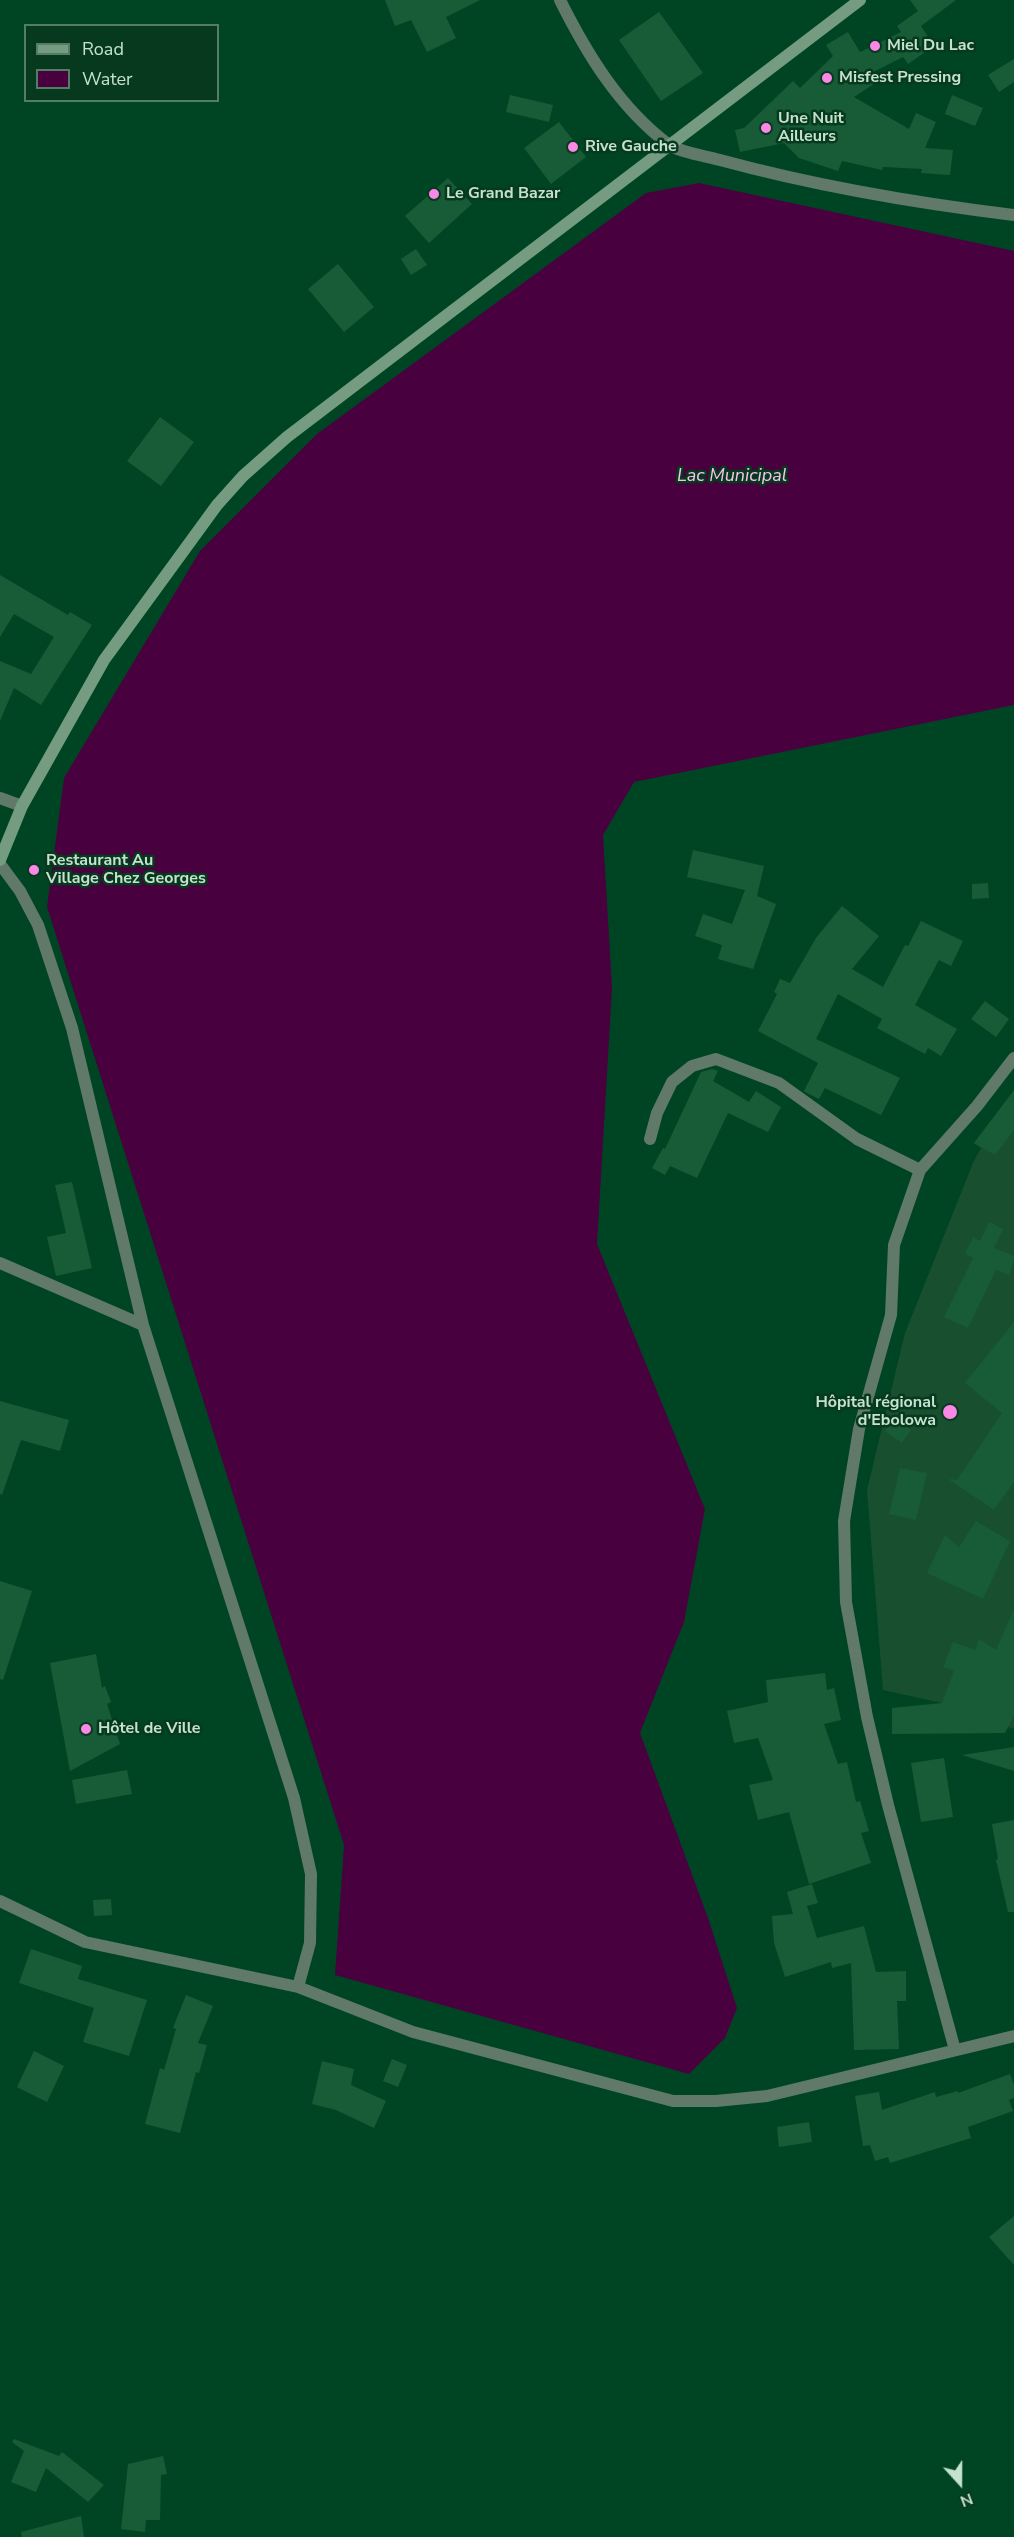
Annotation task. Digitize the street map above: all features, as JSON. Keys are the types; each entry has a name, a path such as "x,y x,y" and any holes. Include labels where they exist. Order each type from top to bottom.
{"street":[{"path":"560,0 583,46 629,110 670,146 785,177 948,207 1014,215"},
{"path":"298,1987 310,1943 311,1874 294,1798 143,1325 72,1028 38,925 20,891 0,862 22,806 104,660 196,532 243,477 297,430 860,0"},
{"path":"0,798 22,806"},
{"path":"955,2050 888,1805 867,1717 846,1602 844,1521 860,1429 891,1315 894,1245 920,1170 977,1106 1014,1058"},
{"path":"650,1139 657,1113 672,1082 692,1066 716,1059 778,1083 857,1139 920,1170"},
{"path":"0,1263 143,1325"},
{"path":"0,1900 85,1942 298,1987 413,2032 673,2101 716,2102 767,2096 1014,2036"}],"shaded area":[{"name":"Hôpital régional d'Ebolowa","path":"1014,1091 1014,1729 942,1703 883,1690 867,1490 905,1333 981,1148 974,1143"}],"water":[{"name":"Lac Municipal","path":"699,183 1014,251 1014,705 634,782 603,835 612,988 597,1244 705,1509 684,1622 640,1733 708,1918 737,2008 725,2038 689,2074 335,1975 344,1845 47,907 64,778 200,551 317,434 646,193"}],"building":[{"path":"385,0 480,0 446,17 456,38 427,52 411,20 395,26"},
{"path":"910,0 956,0 921,26 934,46 908,64 903,57 871,73 877,82 854,97 909,129 916,113 936,122 925,148 953,150 950,175 921,173 922,169 883,167 882,170 842,161 838,171 799,158 784,143 740,152 735,130 744,128 793,81 800,88 833,56 826,45 848,32 860,52 901,32 897,26 918,11"},
{"path":"659,12 703,73 661,101 619,40"},
{"path":"1014,59 1014,82 999,92 988,75"},
{"path":"510,95 553,105 549,122 506,112"},
{"path":"952,95 983,108 975,126 945,114"},
{"path":"559,122 586,157 551,184 524,148"},
{"path":"448,178 472,204 429,243 405,216"},
{"path":"416,249 427,265 411,275 401,259"},
{"path":"338,264 374,307 344,332 308,289"},
{"path":"160,417 194,442 161,486 127,461"},
{"path":"0,575 68,615 70,612 92,625 41,705 14,688 0,721 0,661 31,674 54,637 14,614 0,637"},
{"path":"693,850 764,866 757,896 776,904 753,969 718,959 722,945 695,936 703,914 732,924 745,890 687,877"},
{"path":"988,883 989,898 972,899 972,884"},
{"path":"842,906 879,936 852,969 883,987 905,945 908,946 921,921 963,941 951,966 939,960 915,1005 957,1029 941,1056 928,1048 925,1054 877,1028 882,1019 838,994 816,1039 900,1078 881,1115 825,1088 819,1099 804,1091 818,1063 758,1031 777,994 774,992 780,979 790,983 816,938"},
{"path":"985,1001 1009,1019 996,1037 971,1019"},
{"path":"712,1069 718,1071 713,1081 749,1102 756,1091 781,1107 768,1132 728,1113 697,1178 670,1166 665,1175 652,1168 663,1148 665,1149 701,1072"},
{"path":"1014,1090 1014,1130 995,1155 974,1143"},
{"path":"72,1182 92,1268 56,1276 47,1237 66,1233 55,1185"},
{"path":"989,1222 1003,1229 994,1248 1014,1256 1014,1260 1009,1275 996,1270 968,1328 944,1317 973,1258 965,1254 973,1237 980,1241"},
{"path":"1014,1322 1014,1482 994,1510 948,1479 957,1480 1002,1413 965,1383"},
{"path":"0,1401 69,1420 60,1451 21,1440 2,1495 0,1494"},
{"path":"894,1418 911,1430 902,1443 885,1431"},
{"path":"900,1468 927,1473 916,1520 889,1514"},
{"path":"976,1521 1010,1541 983,1599 927,1573 945,1535 959,1547"},
{"path":"0,1581 32,1591 3,1680 0,1679"},
{"path":"1014,1609 1014,1716 1005,1733 892,1734 892,1708 942,1703 954,1671 943,1667 953,1642 975,1650 979,1639 996,1650"},
{"name":"Hôtel de Ville","path":"96,1654 102,1688 105,1686 111,1702 107,1704 120,1744 70,1771 50,1663"},
{"path":"825,1673 827,1690 834,1688 841,1720 824,1724 838,1764 847,1762 856,1802 860,1801 869,1831 861,1833 871,1863 809,1884 789,1812 758,1820 749,1785 773,1780 758,1738 734,1743 727,1711 768,1702 766,1680"},
{"path":"1014,1747 1014,1771 962,1755"},
{"path":"944,1758 953,1817 921,1822 911,1763"},
{"path":"127,1770 132,1794 76,1804 72,1780"},
{"path":"1014,1820 1014,1912 1008,1912 996,1860 998,1859 992,1824"},
{"path":"812,1884 818,1903 807,1906 817,1938 864,1926 876,1972 906,1971 906,2001 897,2001 899,2049 854,2050 851,1963 832,1968 831,1962 785,1977 774,1943 772,1916 793,1914 787,1892"},
{"path":"111,1899 112,1915 94,1916 93,1900"},
{"path":"31,1949 82,1966 78,1979 147,2000 129,2056 83,2042 94,2008 19,1983"},
{"path":"186,1995 213,2006 198,2043 207,2045 199,2073 196,2072 180,2133 145,2124 160,2068 164,2070 176,2029 173,2028"},
{"path":"34,2051 64,2066 47,2102 17,2087"},
{"path":"392,2059 407,2065 398,2087 383,2081"},
{"path":"322,2061 354,2069 351,2085 386,2101 374,2128 336,2110 312,2104"},
{"path":"1010,2074 1014,2085 1014,2098 1009,2100 1013,2111 968,2127 971,2138 890,2163 888,2157 875,2161 870,2145 863,2146 855,2096 879,2092 882,2110 935,2092 936,2097 958,2091 958,2093"},
{"path":"809,2122 812,2142 779,2147 777,2127"},
{"path":"1014,2216 1014,2265 989,2237"},
{"path":"14,2439 59,2456 62,2452 104,2485 88,2502 46,2468 36,2492 11,2482 24,2451 12,2442"},
{"path":"163,2456 167,2474 161,2475 160,2520 146,2520 145,2532 121,2529 128,2464"},
{"path":"81,2516 84,2537 22,2537 21,2532"}],"place":[{"name":"Miel Du Lac","path":"875,46"},
{"name":"Misfest Pressing","path":"827,78"},
{"name":"Une Nuit Ailleurs","path":"766,128"},
{"name":"Rive Gauche","path":"573,147"},
{"name":"Le Grand Bazar","path":"434,194"},
{"name":"Restaurant Au Village Chez Georges","path":"34,870"},
{"name":"Hôpital régional d'Ebolowa","path":"950,1412"},
{"name":"Hôtel de Ville","path":"86,1729"}]}
